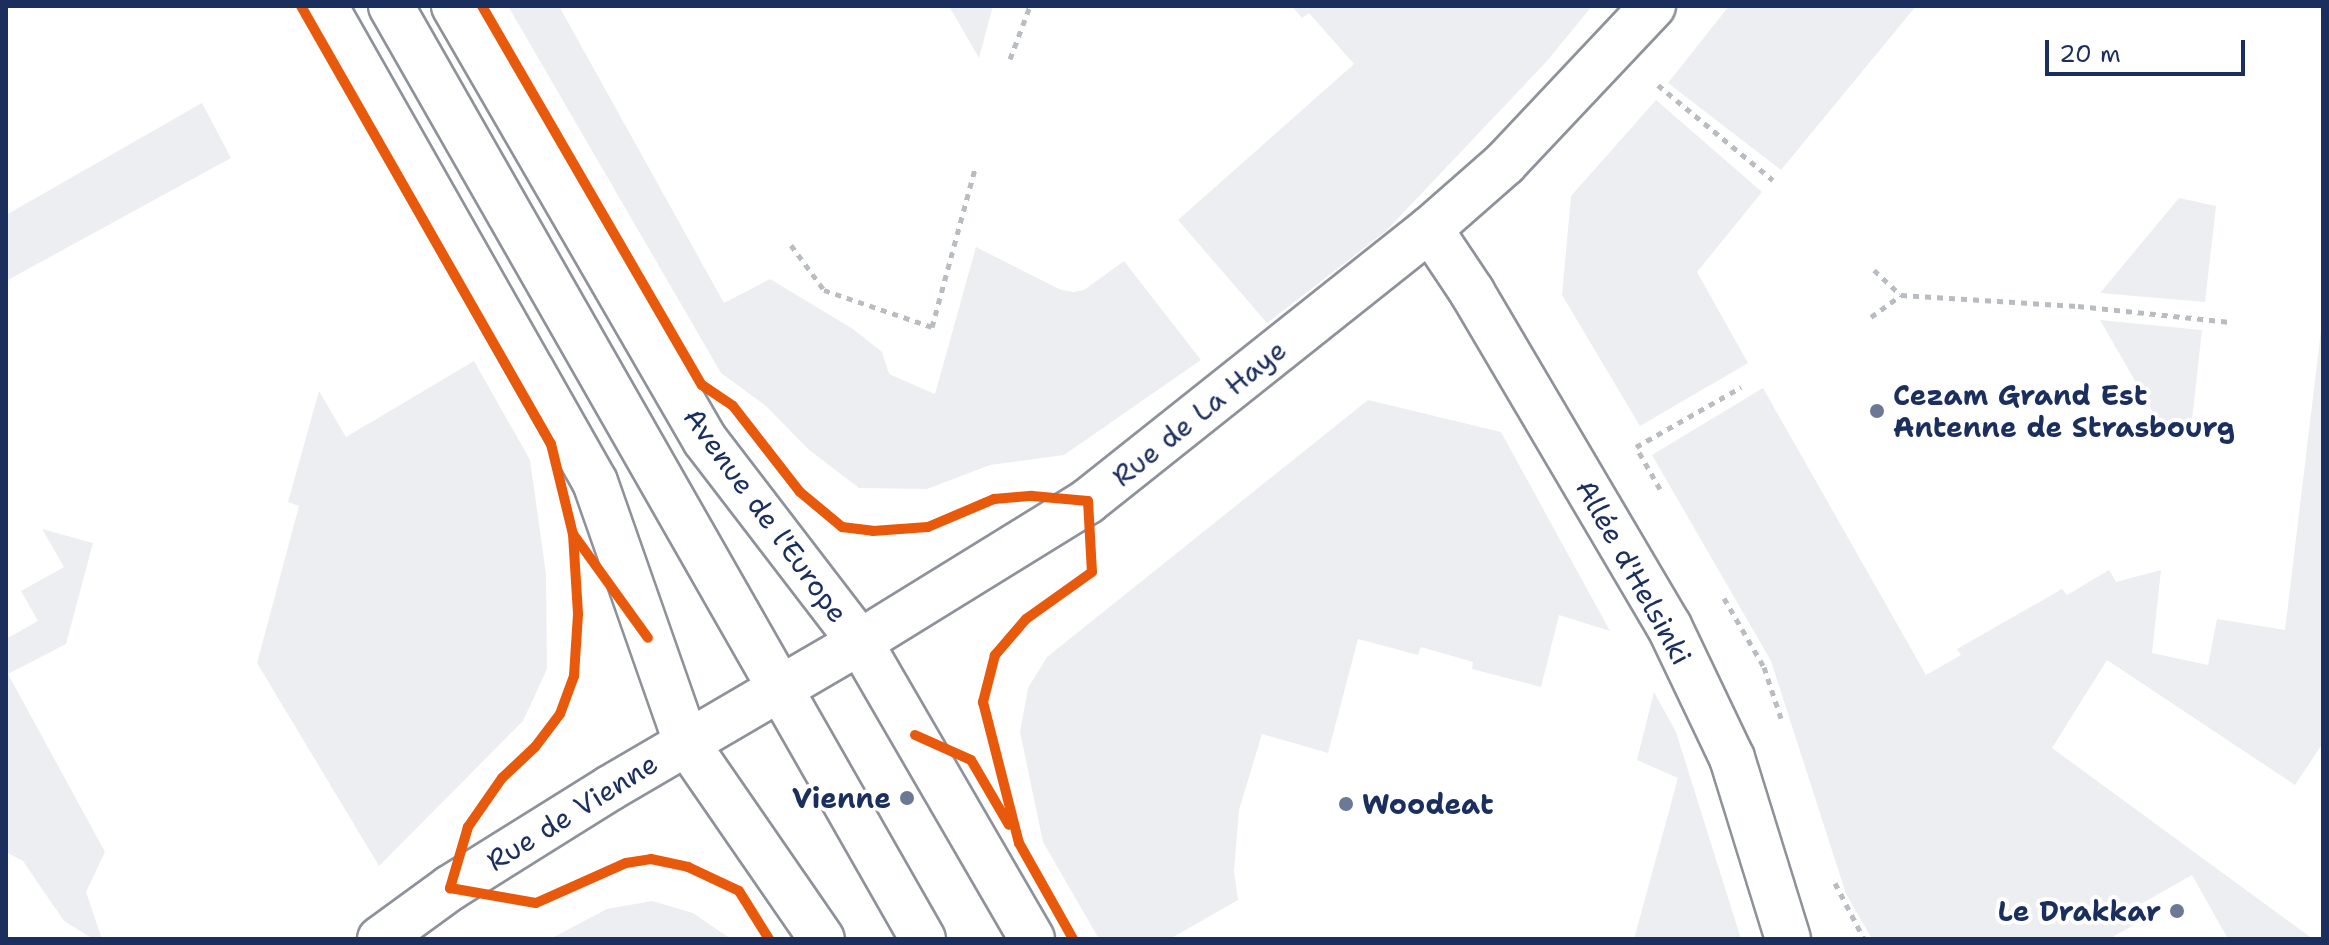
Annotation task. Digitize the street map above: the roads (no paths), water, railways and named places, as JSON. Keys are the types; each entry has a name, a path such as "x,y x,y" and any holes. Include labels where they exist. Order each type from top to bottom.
{"street":[{"path":"325,6 595,482 686,742 822,939"},
{"path":"391,6 923,939"},
{"name":"Avenue de l'Europe","path":"454,6 705,440 860,642 1032,939"},
{"name":"Rue de La Haye","path":"686,742 860,642 1088,501 1430,229 1505,163 1653,6"},
{"name":"Allée d'Helsinki","path":"1430,229 1472,292 1669,626 1732,758 1788,939"},
{"name":"Rue de Vienne","path":"380,939 450,888 686,742"}],"place":[{"name":"Cezam Grand Est Antenne de Strasbourg","path":"1877,411"},
{"name":"Vienne","path":"907,798"},
{"name":"Woodeat","path":"1346,804"},
{"name":"Le Drakkar","path":"2177,911"}]}
